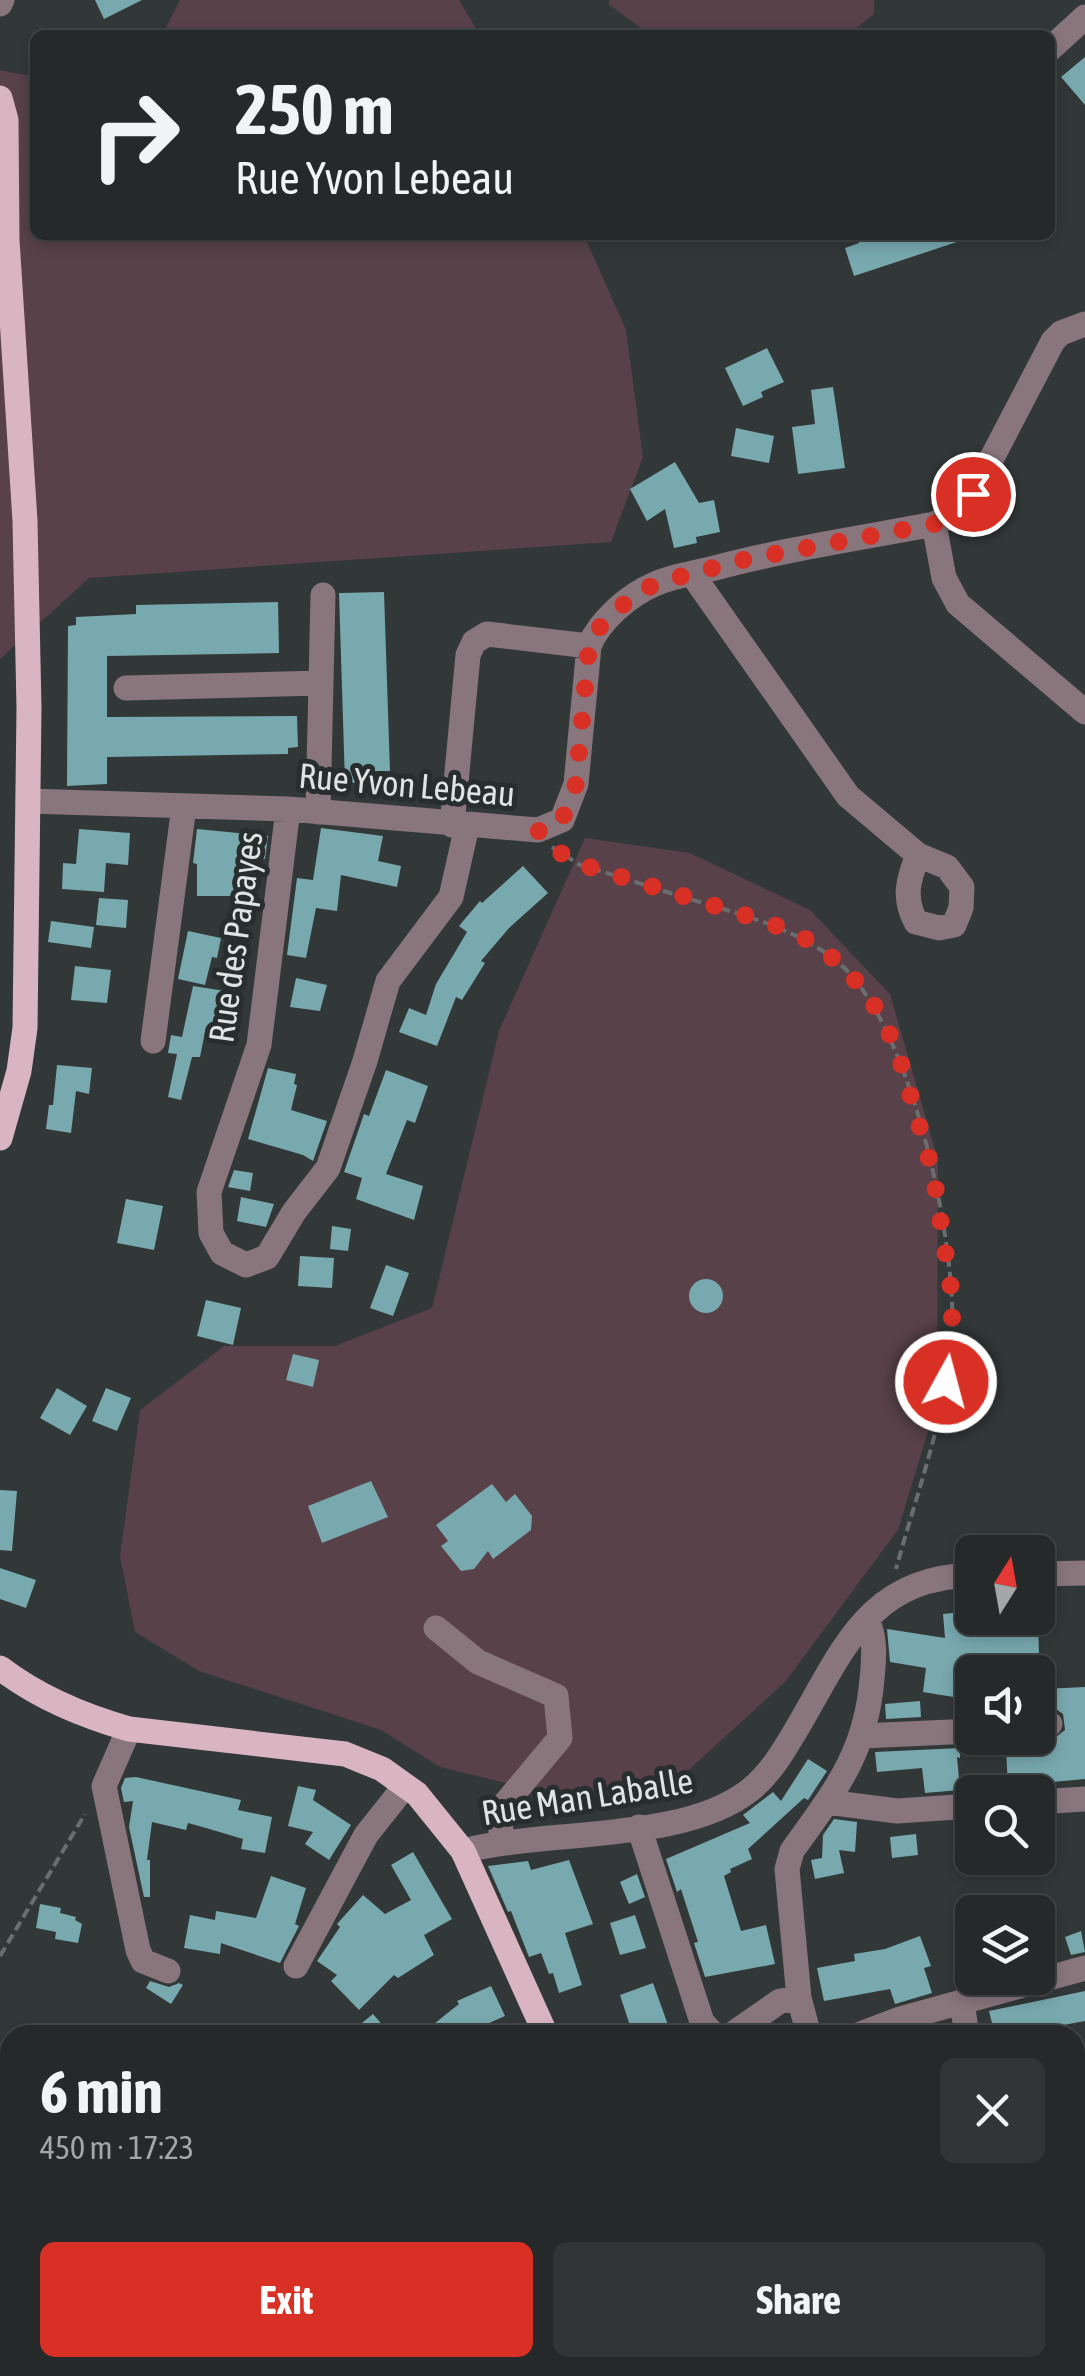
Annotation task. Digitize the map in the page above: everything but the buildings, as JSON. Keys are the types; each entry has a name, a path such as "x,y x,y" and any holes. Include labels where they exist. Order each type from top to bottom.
{"main road":[{"path":"0,98 6,120 8,240 26,521 28,801 25,1028 20,1071 1,1133"},
{"path":"0,1668 26,1688 95,1719 129,1729 346,1754 382,1770 416,1794 463,1851 541,2025"}],"street":[{"path":"1055,44 1085,17"},
{"path":"460,825 468,655 474,642 488,634 589,646 595,632 634,595 657,583 742,560 934,524 962,508 973,494 1053,341 1061,333 1085,324"},
{"path":"934,524 944,578 958,604 1085,712"},
{"path":"692,574 848,796 918,855"},
{"path":"318,812 323,595"},
{"name":"Rue Yvon Lebeau","path":"28,801 288,809 538,830 562,820 576,784 589,646"},
{"path":"126,688 321,683"},
{"path":"152,1042 184,806"},
{"name":"Rue des Papayes","path":"288,809 258,1045 208,1192 212,1233 222,1253 246,1264 268,1257 294,1212 328,1168 366,1061 388,981 450,897 460,825"},
{"path":"1055,1574 1085,1573"},
{"name":"Rue Man Laballe","path":"463,1851 502,1841 686,1821 721,1809 751,1789 778,1760 866,1619 888,1598 918,1582 955,1578"},
{"path":"806,2025 799,1998 787,1869 792,1851 855,1756 862,1736 870,1708 875,1644 866,1619"},
{"path":"436,1628 478,1662 556,1696 560,1738 499,1810 502,1841"},
{"path":"129,1729 104,1786 138,1950 143,1962 168,1971"},
{"path":"862,1736 955,1732"},
{"path":"296,1966 366,1835 405,1786"},
{"path":"1055,1801 1085,1799"},
{"path":"827,1802 897,1811 955,1807"},
{"path":"639,1827 705,2025"},
{"path":"884,2025 1085,1968"},
{"path":"745,2025 780,2001 799,1998"},
{"path":"962,2003 965,2025"}],"path":[{"path":"538,830 552,848 580,864 770,923 808,940 838,962 868,994 896,1046 933,1172 952,1295 952,1334 938,1415 888,1598"},
{"path":"0,1956 30,1901 104,1786"}],"shaded area":[{"path":"180,0 459,0 477,30 165,30"},
{"path":"610,0 874,0 874,14 854,30 643,30 608,4"},
{"path":"0,70 30,76 30,240 586,240 626,330 643,457 611,542 89,578 0,659"},
{"path":"585,838 690,853 810,910 890,994 938,1160 937,1402 898,1530 785,1682 682,1776 583,1802 440,1767 381,1730 199,1671 135,1632 120,1556 140,1410 224,1346 335,1346 432,1308 499,1031"}],"route":[{"path":"946,1382 952,1295 933,1172 896,1046 868,994 838,962 808,940 770,923 580,864 552,848 538,830 562,820 576,784 589,646 595,632 634,595 657,583 742,560 934,524 962,508 973,494"}]}
